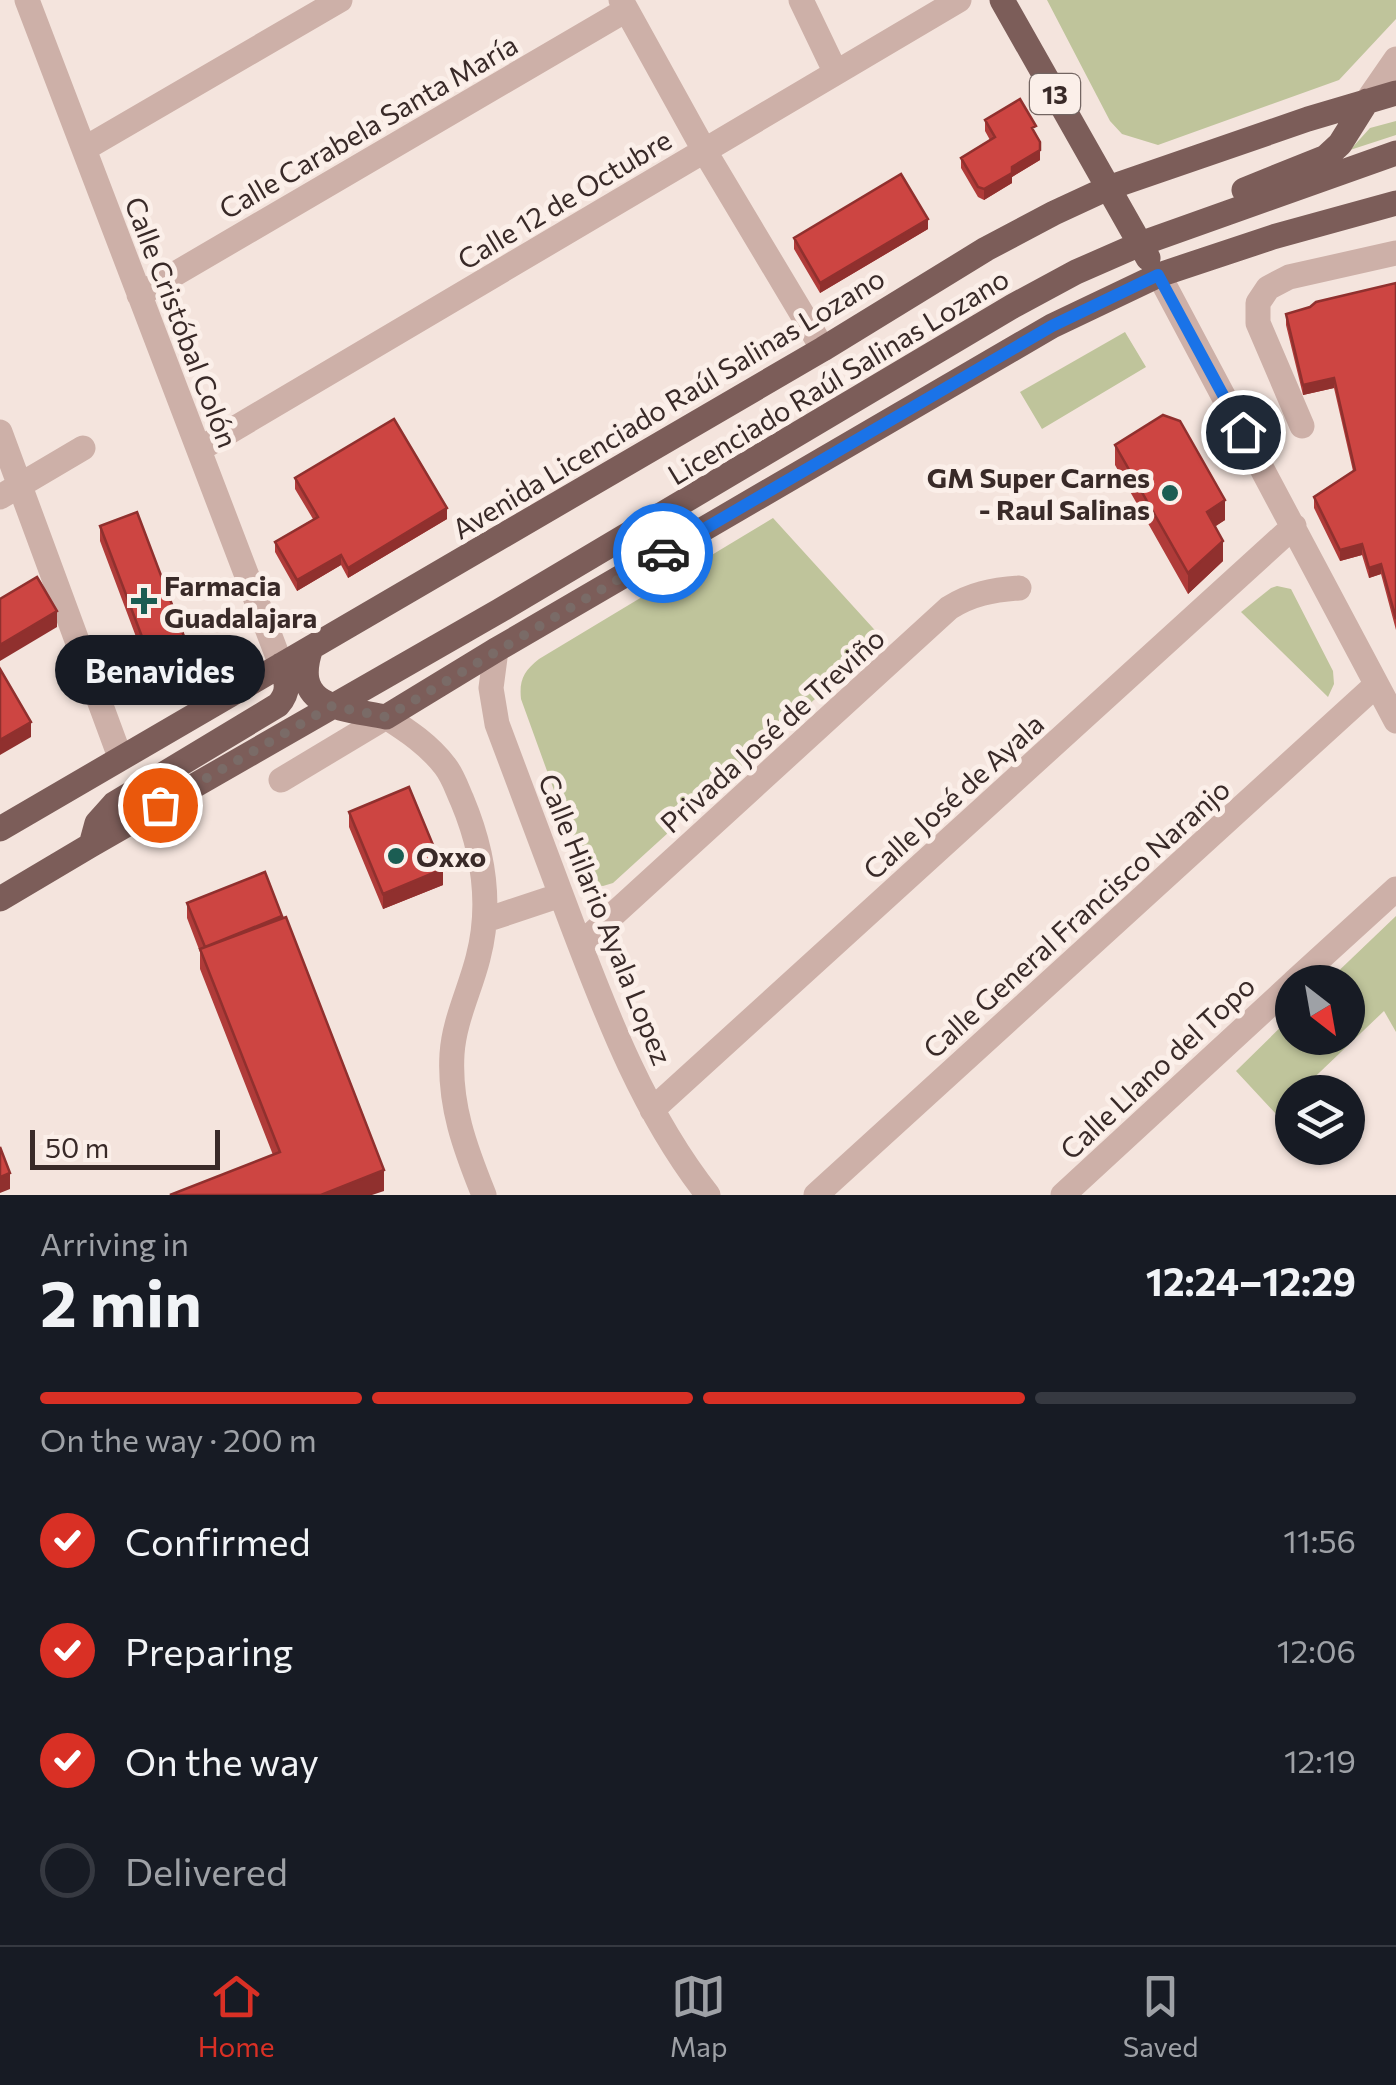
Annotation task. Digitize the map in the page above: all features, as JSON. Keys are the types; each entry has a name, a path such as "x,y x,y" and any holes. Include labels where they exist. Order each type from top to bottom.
{"main road":[{"name":"13","path":"1002,0 1108,188"},
{"name":"Avenida Licenciado Raúl Salinas Lozano","path":"0,829 823,349 986,249 1108,188 1396,93"},
{"path":"1226,212 1232,200 1252,185 1326,157 1340,144 1367,100"},
{"name":"Licenciado Raúl Salinas Lozano","path":"0,899 500,612 1076,272 1226,212 1396,153"},
{"path":"1108,188 1158,275"},
{"path":"310,648 304,679 314,696 332,706 386,717 1052,326 1158,275 1273,237 1396,203"},
{"path":"91,844 97,823 114,804 278,705 287,689 281,666"}],"street":[{"name":"Calle Cristóbal Colón","path":"28,0 281,666"},
{"path":"84,149 340,0"},
{"path":"801,0 836,71"},
{"name":"Calle 12 de Octubre","path":"200,450 959,0"},
{"path":"624,5 704,150 823,349"},
{"name":"Calle Carabela Santa María","path":"139,295 624,5"},
{"path":"1367,100 1396,59"},
{"path":"1302,426 1258,323 1258,304 1268,288 1289,277 1396,253"},
{"path":"1158,275 1396,721"},
{"path":"0,432 10,491 67,637 120,757"},
{"path":"10,491 83,448"},
{"name":"Calle José de Ayala","path":"652,1110 1294,526"},
{"name":"Privada José de Treviño","path":"580,945 949,608 980,593 1018,588"},
{"name":"Calle Hilario Ayala Lopez","path":"496,650 493,707 608,1017 652,1110 708,1195"},
{"name":"Calle General Francisco Naranjo","path":"816,1195 1376,685"},
{"path":"280,780 386,717 431,749 449,770 473,826 486,920 452,1049 454,1107 462,1140 484,1195"},
{"name":"Calle Llano del Topo","path":"1313,965 1396,889"},
{"path":"486,920 561,895"},
{"name":"Calle Llano del Topo","path":"1063,1195 1275,1000"}],"green space":[{"path":"1047,0 1396,0 1396,19 1339,80 1158,145 1122,134 1110,121"},
{"path":"1396,121 1396,135 1350,150 1370,128"},
{"path":"1125,332 1146,367 1042,429 1020,392"},
{"path":"773,518 882,638 613,883 591,884 521,699 524,676 539,659"},
{"path":"1277,586 1291,589 1333,671 1334,684 1328,697 1241,612"},
{"path":"1396,916 1396,1032 1384,1011 1365,1029 1365,965 1345,965"},
{"path":"1275,1033 1275,1055 1338,1055 1317,1075 1275,1075 1275,1113 1236,1071"}],"building":[{"path":"1020,99 1036,126 1032,128 1040,150 1012,167 1012,173 984,189 978,187 961,158 995,137 985,120"},
{"path":"901,174 928,219 820,283 794,238"},
{"path":"1396,283 1396,619 1381,564 1369,568 1362,544 1340,550 1314,497 1355,470 1334,378 1303,385 1286,314 1316,302"},
{"name":"GM Super Carnes - Raul Salinas","path":"1163,415 1180,421 1225,500 1207,512 1223,541 1188,573 1115,445"},
{"path":"394,419 447,508 348,568 341,555 297,580 275,542 318,517 295,478"},
{"name":"Farmacia Guadalajara","path":"137,512 188,647 170,658 147,650 100,526"},
{"path":"37,577 57,611 0,645 0,599"},
{"path":"0,669 31,722 0,740"},
{"name":"Oxxo","path":"409,787 443,869 383,894 349,812"},
{"path":"265,872 282,916 205,947 187,903"},
{"path":"286,917 384,1170 321,1195 170,1195 280,1152 200,949"},
{"path":"0,1147 10,1173 0,1177"}],"way so far":[{"path":"160,805 332,706 386,717 663,553"}],"place":[{"name":"GM Super Carnes - Raul Salinas","path":"1170,493"},
{"name":"Farmacia Guadalajara","path":"144,601"},
{"name":"Benavides","path":"160,805"},
{"name":"Oxxo","path":"396,856"}],"route":[{"path":"663,553 1052,326 1158,275 1243,432"}]}
